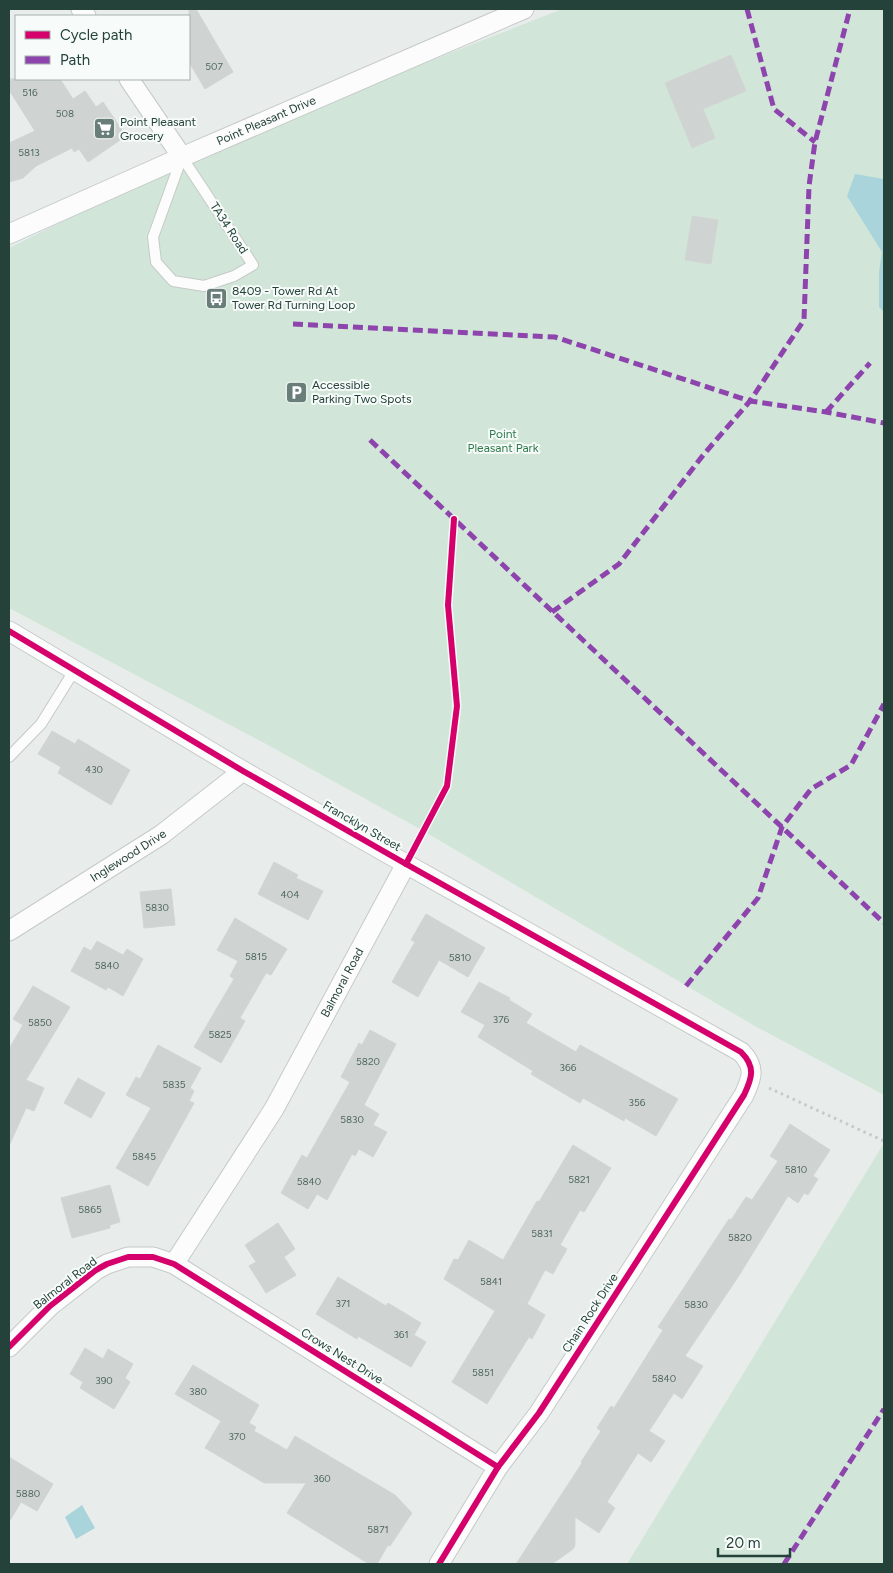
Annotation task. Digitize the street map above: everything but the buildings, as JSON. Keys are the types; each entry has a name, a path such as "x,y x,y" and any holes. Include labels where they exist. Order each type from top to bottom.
{"street":[{"name":"Point Pleasant Drive","path":"9,234 524,9"},
{"path":"130,80 182,157"},
{"name":"Francklyn Street","path":"9,632 243,771 741,1052 749,1060 751,1075"},
{"name":"Inglewood Drive","path":"9,931 161,835 243,771"},
{"name":"Balmoral Road","path":"9,1347 50,1306 96,1270 107,1264 128,1258 140,1257 153,1258 174,1264 274,1109 406,864"},
{"name":"Chain Rock Drive","path":"439,1564 498,1467 544,1405 744,1095 751,1075"},
{"name":"Crows Nest Drive","path":"174,1264 498,1467"}],"lane":[{"name":"TA34 Road","path":"182,157 253,264 234,276 204,286 174,281 156,262 153,237 182,157"},
{"path":"9,757 41,724 74,671"}],"path":[{"path":"751,1075 884,1140"}],"green space":[{"name":"Point Pleasant Park","path":"562,9 884,9 884,1095 753,1025 420,829 264,743 9,608 9,248 216,145"},
{"path":"884,1143 884,1564 627,1564"}],"water":[{"path":"855,174 884,179 884,312 879,307 879,272 882,252 847,196"},
{"path":"82,1505 95,1528 76,1539 65,1517"}],"marked path":[{"path":"747,9 774,109 815,142"},
{"path":"552,612 619,564 704,454 750,401 804,320 809,186 815,142 850,9"},
{"path":"293,324 555,337 750,401 884,423"},
{"path":"826,412 870,363"},
{"path":"370,440 884,923"},
{"path":"686,986 758,898 782,827 811,789 851,765 884,704"},
{"path":"784,1564 884,1409"}],"cycle path":[{"path":"406,864 447,786 457,706 448,605 454,519"},
{"path":"9,631 243,771 741,1052 749,1063 751,1078 744,1095 539,1413 498,1467 439,1564"},
{"path":"9,1347 50,1306 96,1270 128,1257 153,1257 174,1264 498,1467"}],"place":[{"name":"Point Pleasant Grocery","path":"104,129"},
{"name":"8409 - Tower Rd At Tower Rd Turning Loop","path":"216,298"},
{"name":"Accessible Parking Two Spots","path":"296,392"}]}
